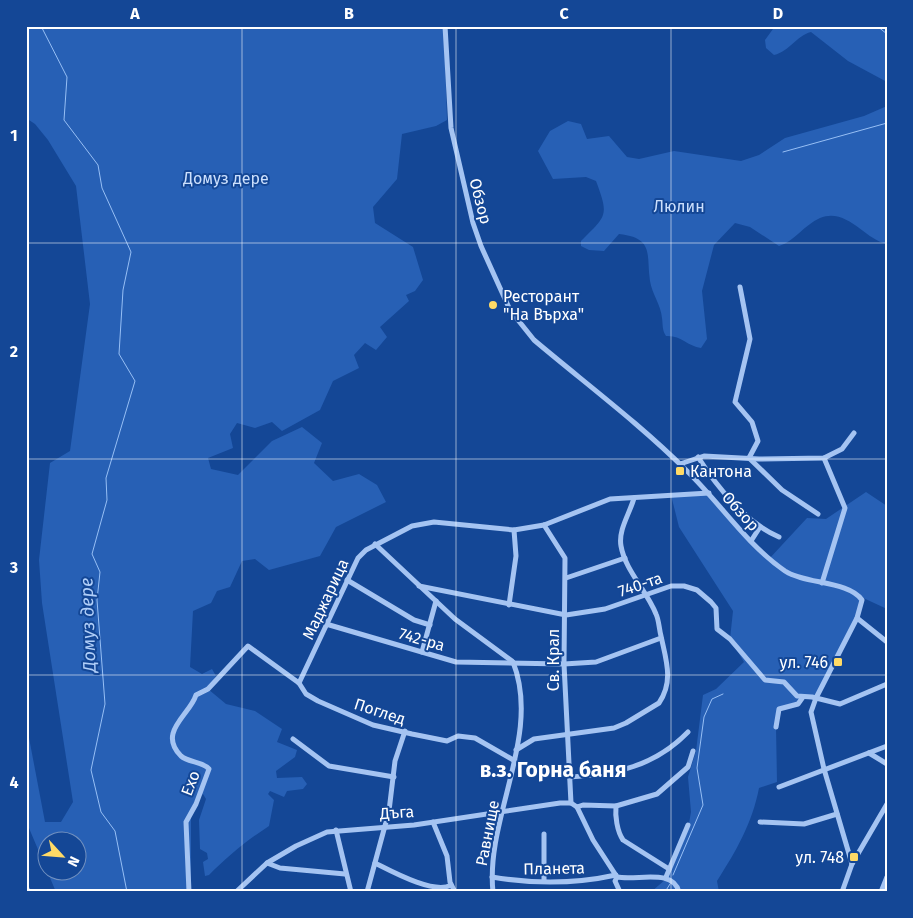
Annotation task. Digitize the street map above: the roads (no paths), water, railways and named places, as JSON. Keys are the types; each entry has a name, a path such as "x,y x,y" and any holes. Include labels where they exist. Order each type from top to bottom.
{"street":[{"name":"Обзор","path":"445,26 451,128 468,206 481,246 517,321 534,340 680,464 769,559 788,572 858,595 862,600 862,608 816,698 812,712 812,721 824,769 852,864"},
{"path":"740,287 750,339 736,405 752,422 758,441 749,458"},
{"path":"680,464 698,457 824,458 837,452 854,433"},
{"path":"698,457 708,474 760,527 779,537"},
{"path":"749,458 782,490 818,514"},
{"path":"822,583 845,508 824,458"},
{"name":"Маджарица","path":"300,684 358,558 375,544 412,526 434,522 514,530 544,525 610,499 709,494"},
{"path":"516,750 534,739 614,728 659,703 666,689 668,666 656,613 625,558 621,537 634,498"},
{"name":"Св. Крал","path":"544,525 565,555 566,615 564,664 570,803"},
{"path":"751,541 760,527"},
{"path":"509,605 516,556 514,530"},
{"path":"375,544 419,586 483,642 513,662"},
{"path":"566,578 625,558"},
{"path":"347,580 414,620 430,625"},
{"name":"740-та","path":"419,586 566,615 605,609 671,586 684,586 697,590 716,608 717,629 730,639 765,680 784,682 795,694 803,697"},
{"path":"422,652 436,601"},
{"path":"857,618 887,642"},
{"name":"742-ра","path":"326,624 456,662 564,664 596,662 661,638"},
{"name":"Ехо","path":"189,892 186,822 196,804 209,769 182,756 176,749 172,734 180,719 194,703 196,695 208,689 248,646 252,648"},
{"name":"Поглед","path":"252,648 276,668 300,684 306,694 318,701 373,724 447,741 458,736 475,738 515,761"},
{"name":"Равнище","path":"493,892 492,864 516,750 520,696 519,678 513,662"},
{"path":"776,728 779,709 798,704 803,697 844,704 887,684"},
{"path":"367,892 385,826 396,756 405,731"},
{"path":"569,777 608,775 654,759 675,745 688,732"},
{"path":"293,739 328,766 394,777"},
{"path":"779,787 887,746"},
{"path":"577,807 583,805 616,806 657,794 671,784 688,767 693,751"},
{"path":"869,753 887,764"},
{"path":"570,803 577,807 593,840 616,876 615,882 620,892"},
{"name":"Дъга","path":"236,892 267,863 312,838 336,830 433,822 502,810 570,803"},
{"path":"842,892 852,864 887,804"},
{"path":"616,806 615,812 620,835 623,840 669,869"},
{"path":"760,822 804,824 837,814"},
{"path":"433,822 447,856 451,886 455,892"},
{"path":"679,892 674,882 666,877 680,848 688,825"},
{"path":"336,830 351,892"},
{"path":"544,834 544,881"},
{"path":"267,863 280,868 346,874"},
{"path":"375,863 430,886 445,888 451,886"},
{"name":"Планета","path":"492,877 513,881 581,882 616,876 630,880 666,877"},
{"path":"881,892 887,877"},
{"path":"26,886 28,892"}],"waterway":[{"name":"Домуз дере","path":"41,26 67,77 64,120 98,165 102,188 131,252 123,290 119,354 135,381 106,478 107,500 92,554 100,572 97,600 105,704 91,770 101,812 115,831 127,892"},
{"path":"877,26 887,34"},
{"path":"783,152 887,123"},
{"path":"673,875 703,805 697,768 704,717 712,699 723,694"},
{"path":"665,892 670,884"}],"place":[{"name":"Ресторант \"На Върха\"","path":"493,305"},
{"name":"Кантона","path":"680,471"},
{"name":"ул. 746","path":"838,662"},
{"name":"ул. 748","path":"854,857"}],"district":[{"name":"в.з. Горна баня","path":"553,770"}],"park label":[{"name":"Люлин","path":"679,206"}]}
